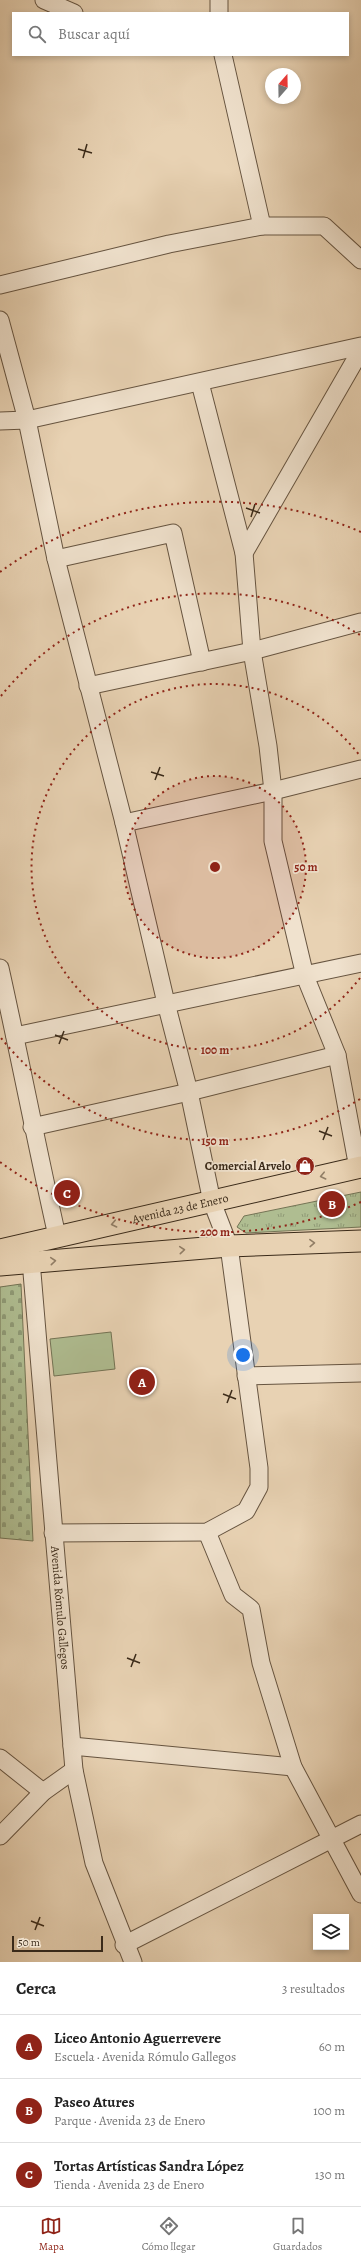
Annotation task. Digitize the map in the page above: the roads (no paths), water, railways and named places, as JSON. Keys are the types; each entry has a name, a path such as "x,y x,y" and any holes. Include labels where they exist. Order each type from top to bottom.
{"main road":[{"name":"Avenida 23 de Enero","path":"0,1265 31,1253 57,1236 359,1168"},
{"name":"Avenida 23 de Enero","path":"0,1250 31,1253 361,1241"}],"street":[{"path":"44,0 72,12"},
{"path":"218,0 219,12"},
{"path":"223,56 262,226"},
{"path":"0,285 169,244 262,226 324,226 361,260"},
{"path":"0,320 27,420 56,559 124,823 166,1003 189,1092 212,1202 229,1246 259,1468 259,1487 246,1511 207,1532 53,1533"},
{"path":"0,421 27,420 200,383 361,346"},
{"path":"244,553 361,350"},
{"path":"200,383 244,553 252,651 268,746 273,791 274,841 305,976 337,1055 359,1168"},
{"path":"56,559 173,532 202,662"},
{"path":"88,686 252,651 361,622"},
{"path":"124,823 273,791 361,769"},
{"path":"15,1036 361,963"},
{"path":"0,968 15,1036 32,1127 57,1236"},
{"path":"32,1127 189,1092 337,1055"},
{"name":"Avenida Rómulo Gallegos","path":"31,1253 53,1533 74,1770 94,1863 124,1944 133,1962"},
{"path":"246,1376 361,1373"},
{"path":"207,1532 233,1595 251,1610 261,1662 293,1767 333,1839 361,1894"},
{"path":"72,1746 293,1767"},
{"path":"0,1758 43,1792"},
{"path":"0,1836 43,1792 74,1770"},
{"path":"124,1944 361,1824"}],"place":[{"name":"Comercial Arvelo","path":"305,1166"},
{"name":"Tortas Artísticas Sandra López","path":"67,1193"},
{"name":"Paseo Atures","path":"332,1204"},
{"name":"Liceo Antonio Aguerrevere","path":"142,1382"}]}
